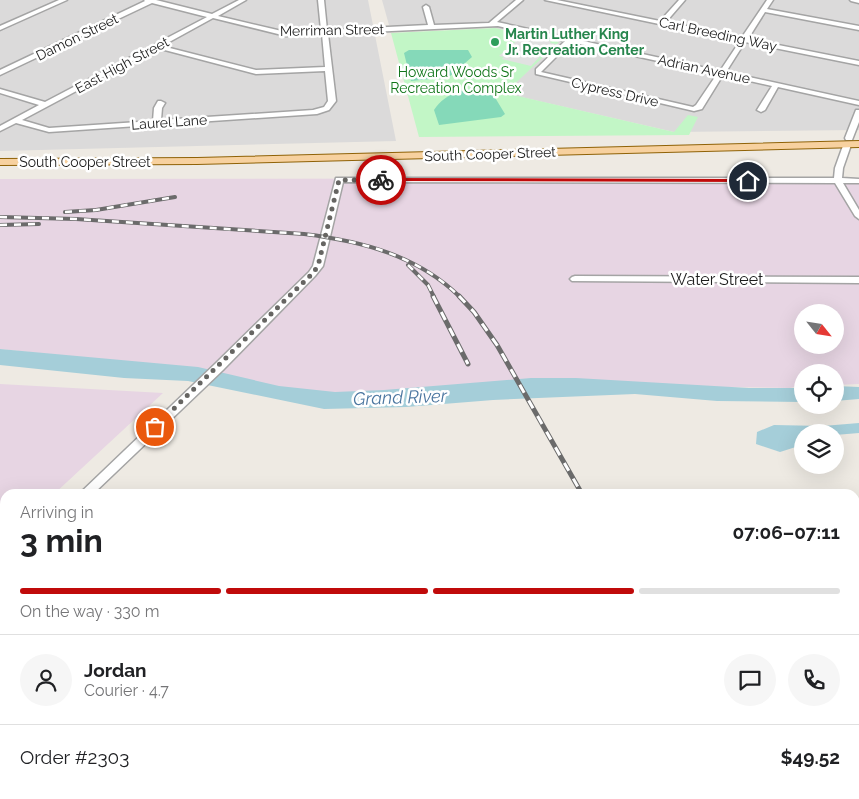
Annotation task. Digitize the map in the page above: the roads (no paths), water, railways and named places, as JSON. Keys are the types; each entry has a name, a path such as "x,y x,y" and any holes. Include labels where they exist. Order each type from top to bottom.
{"main road":[{"name":"South Cooper Street","path":"0,162 188,161 851,140"},
{"name":"South Cooper Street","path":"0,156 421,150 851,140 859,144"}],"street":[{"path":"0,28 64,0"},
{"name":"Merriman Street","path":"150,0 278,33 323,33 491,24"},
{"name":"Damon Street","path":"0,73 150,0"},
{"name":"East High Street","path":"0,129 243,0"},
{"path":"156,46 256,72 328,69 321,0"},
{"path":"491,24 520,0"},
{"name":"Carl Breeding Way","path":"548,0 859,63"},
{"path":"662,23 682,0"},
{"path":"722,73 770,0"},
{"path":"853,0 859,1"},
{"path":"426,7 431,27"},
{"path":"763,10 859,28"},
{"name":"Adrian Avenue","path":"491,24 859,103"},
{"name":"Cypress Drive","path":"569,40 538,72 694,109 699,107 722,73"},
{"name":"Laurel Lane","path":"16,121 49,130 310,113 330,106 332,101 328,69"},
{"path":"762,110 776,84"},
{"path":"0,90 46,105"},
{"path":"157,122 158,108 161,103"},
{"path":"859,112 851,140 837,169 837,181 859,216"},
{"path":"90,489 312,274 318,266 339,180 859,181"},
{"name":"Water Street","path":"575,280 859,280"}],"water":[{"name":"Grand River","path":"0,349 198,367 279,386 335,392 531,378 576,378 749,388 794,388 794,402 717,401 635,394 493,400 406,407 324,409 188,381 124,378 0,365"},
{"path":"844,386 859,387 859,399 844,400"},
{"path":"859,423 859,433 844,434 844,424"},
{"path":"774,425 794,425 794,448 780,452 756,444 757,432"}],"railway":[{"path":"65,212 96,210 175,197"},
{"path":"0,217 76,219 325,237 367,246 407,260 426,270 460,297"},
{"path":"0,225 39,224"},
{"path":"408,265 428,285 434,297"},
{"path":"433,296 468,364"},
{"path":"460,297 474,312 497,345 579,489"}],"place":[{"name":"Martin Luther King Jr. Recreation Center","path":"495,42"}],"park label":[{"name":"Howard Woods Sr Recreation Complex","path":"456,80"}]}
